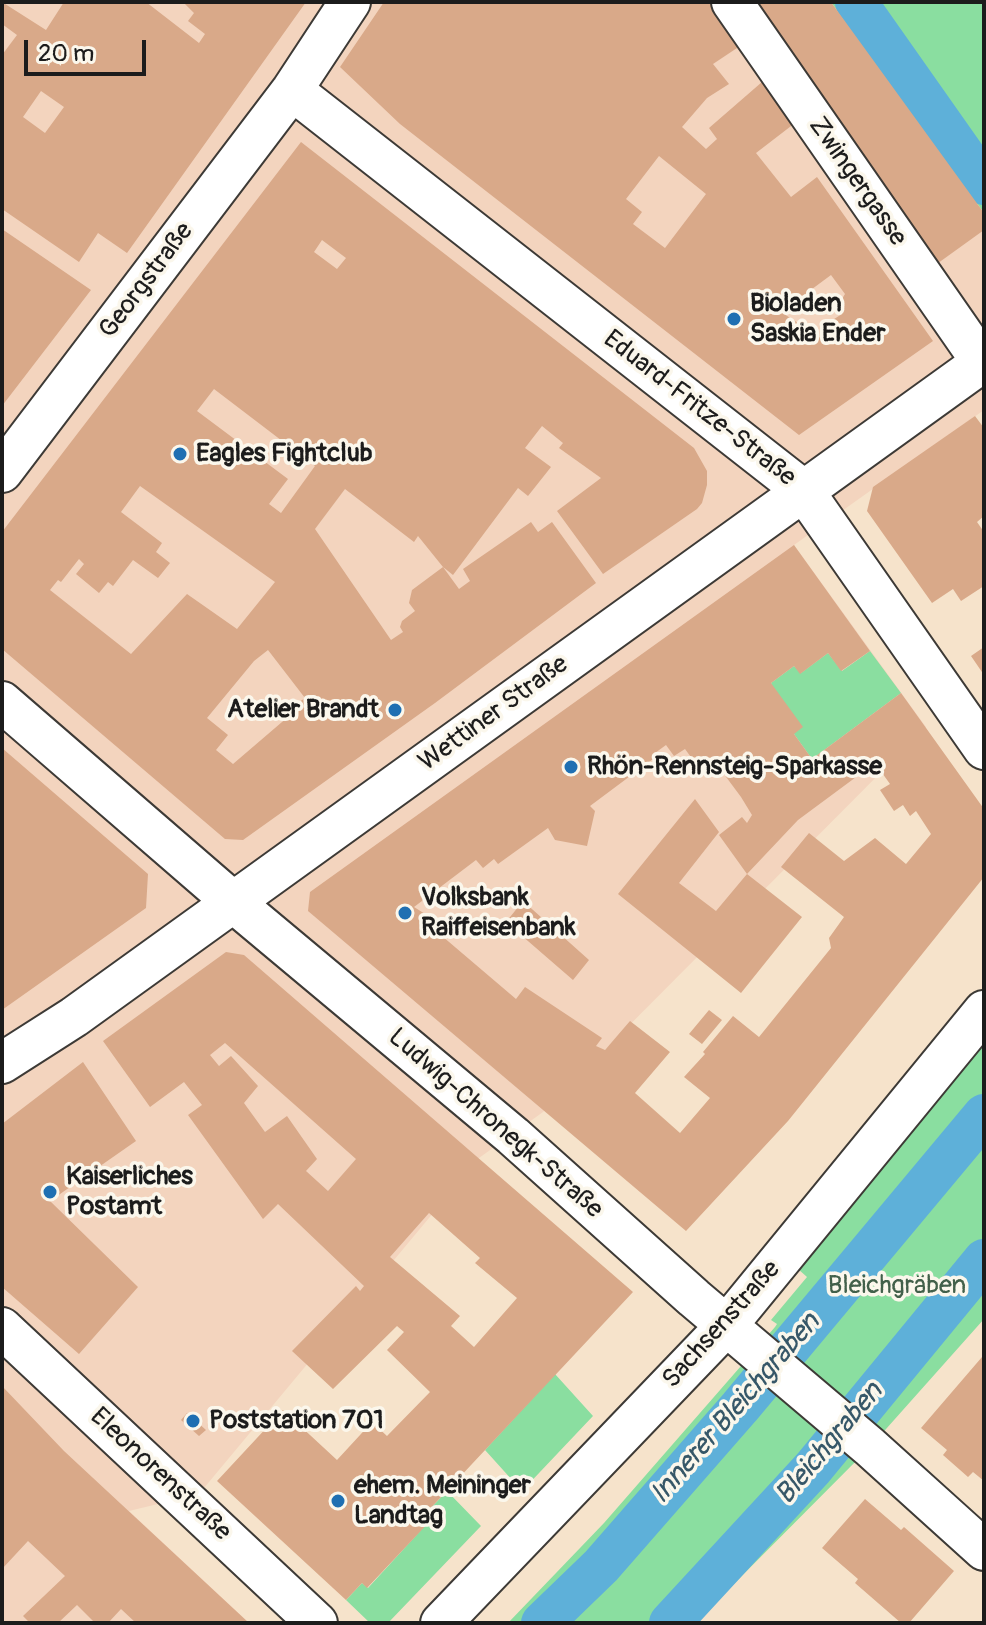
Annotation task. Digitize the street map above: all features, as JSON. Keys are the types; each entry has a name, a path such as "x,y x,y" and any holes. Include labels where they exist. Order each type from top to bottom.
{"street":[{"name":"Georgstraße","path":"2,472 292,90 350,2"},
{"name":"Zwingergasse","path":"732,2 983,362"},
{"name":"Eduard-Fritze-Straße","path":"292,90 803,490 984,749"},
{"name":"Wettiner Straße","path":"2,1063 74,1017 983,362"},
{"name":"Ludwig-Chronegk-Straße","path":"2,702 233,902 513,1136 984,1550"},
{"name":"Sachsenstraße","path":"441,1623 740,1336 984,1011"},
{"name":"Eleonorenstraße","path":"2,1328 317,1623"}],"shaded area":[{"path":"2,2 831,2 984,213 984,410 794,545 926,727 543,1112 479,1158 199,1494 129,1511 249,1623 2,1623"}],"green space":[{"path":"831,2 984,2 984,213"},
{"path":"870,651 901,693 812,759 794,734 771,683 794,666 801,673 828,653 842,671"},
{"name":"Bleichgräben","path":"984,1042 984,1319 870,1447 695,1623 508,1623 604,1523 775,1327 777,1324 771,1320 807,1277 798,1269"},
{"path":"555,1374 593,1416 522,1491 485,1450"},
{"path":"447,1491 481,1526 388,1623 370,1623 346,1600 362,1583 368,1588 433,1517 428,1511"}],"building":[{"path":"2,2 46,30 64,2 146,2 199,43 205,34 188,21 194,13 183,2 306,2 127,253 98,233 79,262 2,209 2,55 17,35 2,24","holes":["41,91 64,107 45,133 23,117"]},
{"path":"384,2 713,2 743,44 713,64 729,84 707,98 682,127 706,149 717,139 709,128 762,82 795,123 756,153 791,197 817,177 933,341 799,435 400,124 340,67","holes":["659,156 706,194 665,248 633,224 642,212 626,199","831,275 845,294 839,304 842,314 820,328 823,335 812,342 797,331 798,323 781,312"]},
{"path":"745,2 831,2 984,213 984,230 934,266"},
{"path":"301,142 694,448 707,471 707,485 697,509 603,574 557,511 601,478 559,448 563,443 542,426 525,448 551,467 528,496 518,488 453,575 443,567 459,589 470,581 463,569 531,522 538,532 552,522 596,583 243,840 225,839 2,649 2,532","holes":["322,240 346,258 337,269 314,252","214,389 315,466 281,513 269,504 288,479 197,411","140,486 275,582 237,629 187,594 131,654 50,590 58,580 61,582 79,559 84,564 76,574 99,593 108,582 113,586 133,560 158,578 170,563 156,552 162,543 121,512","345,489 414,542 418,536 443,567 412,590 409,603 415,611 402,621 400,627 403,632 391,640 315,529","268,650 305,698 286,711 289,716 233,764 216,750 228,735 207,718 254,661"]},
{"path":"2,229 91,290 2,406"},
{"path":"975,416 984,428 984,516 977,522 984,532 984,586 961,601 953,589 932,603 867,511 873,487"},
{"path":"794,545 870,651 841,671 828,653 800,674 794,666 771,683 803,727 794,734 812,759 901,693 984,809 984,877 788,1121 686,1231 308,911 310,892","holes":["666,745 674,756 685,749 699,768 712,758 741,797 752,815 747,823 742,817 719,835 747,874 798,820 875,763 890,784 880,790 894,811 903,805 910,816 916,811 931,834 906,864 875,838 844,861 809,833 781,867 844,917 829,938 831,948 759,1037 733,1016 703,1052 705,1054 684,1077 710,1098 680,1133 635,1093 670,1052 630,1021 605,1050 596,1046 602,1038 525,987 516,999 442,936 449,929 414,907 476,860 483,868 494,859 498,864 548,828 555,840 587,846 595,811 590,806 657,756 655,753"]},
{"path":"984,647 984,675 971,656"},
{"path":"2,748 148,874 146,908 2,1010"},
{"path":"695,799 719,832 679,883 716,911 747,874 802,917 741,993 618,894"},
{"path":"523,901 589,960 573,980 506,922"},
{"path":"226,952 244,955 633,1292 428,1511 434,1517 367,1588 362,1583 346,1600 217,1481 283,1410 337,1460 372,1422 387,1436 430,1392 387,1350 404,1332 397,1326 333,1389 292,1351 356,1286 360,1291 364,1286 278,1204 263,1219 188,1115 202,1105 184,1082 150,1107 103,1041","holes":["225,1043 356,1159 328,1191 306,1171 317,1159 287,1116 265,1132 244,1103 258,1086 231,1056 219,1066 210,1055","429,1213 480,1258 475,1263 517,1298 474,1347 451,1326 460,1316 390,1257"]},
{"path":"709,1010 722,1020 702,1044 689,1034"},
{"path":"83,1062 136,1141 50,1201 138,1287 79,1354 2,1287 2,1124"},
{"path":"982,1357 984,1481 973,1472 968,1477 943,1455 947,1450 921,1428"},
{"path":"2,1386 64,1451 249,1623 136,1623 121,1609 108,1623 95,1623 77,1605 58,1623 30,1623 23,1616 65,1576 28,1541 2,1569"},
{"path":"187,1413 206,1430 199,1436 181,1420"},
{"path":"865,1499 901,1530 904,1527 954,1571 909,1623 901,1623 855,1583 858,1579 822,1548"}],"waterway":[{"name":"Innerer Bleichgraben","path":"856,2 984,184"},
{"name":"Innerer Bleichgraben","path":"542,1623 601,1566 740,1407 984,1115"},
{"name":"Bleichgraben","path":"670,1623 813,1468 984,1260"}],"place":[{"name":"Bioladen Saskia Ender","path":"734,319"},
{"name":"Eagles Fightclub","path":"180,454"},
{"name":"Atelier Brandt","path":"395,710"},
{"name":"Rhön-Rennsteig-Sparkasse","path":"571,767"},
{"name":"Volksbank Raiffeisenbank","path":"405,913"},
{"name":"Kaiserliches Postamt","path":"50,1192"},
{"name":"Poststation 701","path":"193,1421"},
{"name":"ehem. Meininger Landtag","path":"338,1501"}]}
